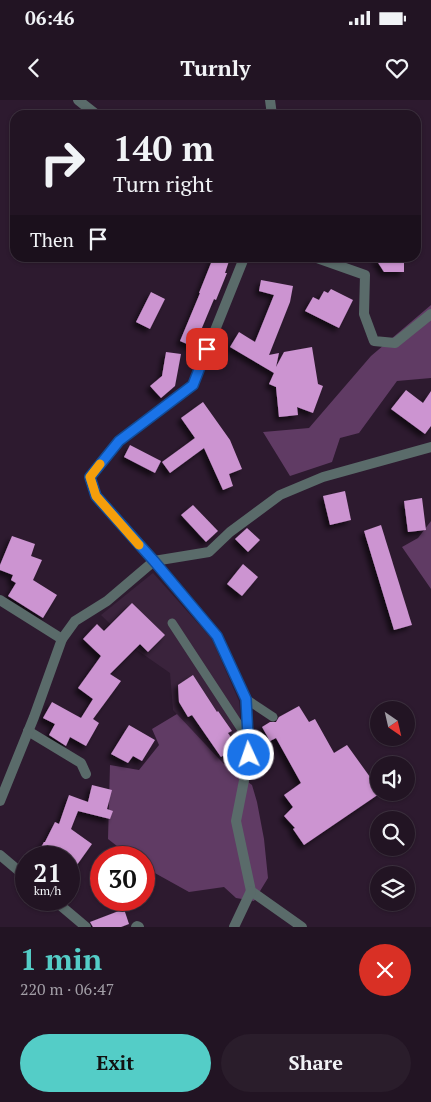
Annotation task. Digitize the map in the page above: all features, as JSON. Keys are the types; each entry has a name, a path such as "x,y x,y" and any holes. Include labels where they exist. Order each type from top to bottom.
{"street":[{"path":"78,100 91,110"},
{"path":"234,927 251,891 236,821 249,755 246,699 217,636 96,496 90,477 119,441 193,385 242,262"},
{"path":"328,262 365,275 364,314 374,341 395,343 431,314"},
{"path":"0,802 62,639 75,621 107,601 154,561 209,552 230,532 280,496 323,476 431,447"},
{"path":"0,600 62,639"},
{"path":"28,731 81,763 86,774"},
{"path":"0,855 15,868"},
{"path":"251,891 302,927"},
{"path":"66,911 81,925"}],"lane":[{"path":"172,623 248,739"},
{"path":"246,699 273,717"}],"shaded area":[{"path":"431,305 431,378 397,381 359,433 340,438 332,462 290,476 263,432 309,428 371,356"},
{"path":"431,521 431,589 402,547 418,538"},
{"path":"153,573 212,639 239,701 243,748 223,763 173,710 170,673 137,650 101,615"},
{"path":"177,714 223,763 252,785 264,839 268,878 254,901 236,898 224,887 189,892 155,873 155,846 117,846 108,839 110,765 139,770 159,745 152,729"}],"building":[{"path":"211,262 229,262 225,273 227,273 216,300 214,299 194,347 180,341"},
{"path":"378,262 404,262 404,272 384,272"},
{"path":"261,280 293,286 290,302 269,355 279,353 276,367 284,352 312,347 318,384 323,386 313,413 297,407 298,415 279,417 276,387 269,384 274,373 230,347 239,332 255,342 274,295 259,291"},
{"path":"331,289 353,300 339,328 305,311 313,297 319,300 324,291 328,293"},
{"path":"151,292 165,299 150,329 136,322"},
{"path":"166,352 181,354 175,386 161,398 150,386 162,376"},
{"path":"406,390 423,403 431,391 431,426 425,434 391,409"},
{"path":"203,402 230,440 242,469 229,474 233,486 223,490 204,448 170,473 162,462 195,438 181,418"},
{"path":"130,445 161,461 155,473 124,457"},
{"path":"345,491 351,520 330,525 323,496"},
{"path":"422,498 426,530 408,532 404,501"},
{"path":"193,505 218,531 206,542 181,515"},
{"path":"381,525 412,625 394,630 364,531"},
{"path":"247,528 260,540 248,552 235,539"},
{"path":"12,536 35,544 31,556 42,560 33,580 57,595 43,618 8,596 16,583 11,580 13,575 0,570 0,565"},
{"path":"243,564 258,577 242,596 227,584"},
{"path":"132,603 165,635 148,652 140,644 110,674 121,681 93,719 99,723 86,746 70,737 66,746 49,735 55,724 43,718 52,702 81,718 93,699 78,688 101,656 83,639 97,624 104,631"},
{"path":"193,675 232,731 228,733 237,746 221,757 192,715 188,717 179,702 178,685"},
{"path":"299,706 309,722 315,719 334,753 347,745 370,777 370,800 304,845 293,829 295,828 284,816 293,807 284,795 301,783 276,738 270,741 262,727 270,722 276,722 279,717"},
{"path":"129,725 155,740 142,761 133,756 128,763 111,754"},
{"path":"92,785 112,790 107,809 113,811 110,819 78,811 71,829 92,844 80,861 80,846 42,846 55,822 59,824 69,795 88,802"},
{"path":"119,911 125,911 129,924 121,927 93,927 90,922"}],"slow traffic":[{"path":"100,464 90,477 96,496 139,545"}],"route":[{"path":"207,349 193,385 119,441 90,477 96,496 217,636 246,699 249,755"}]}
